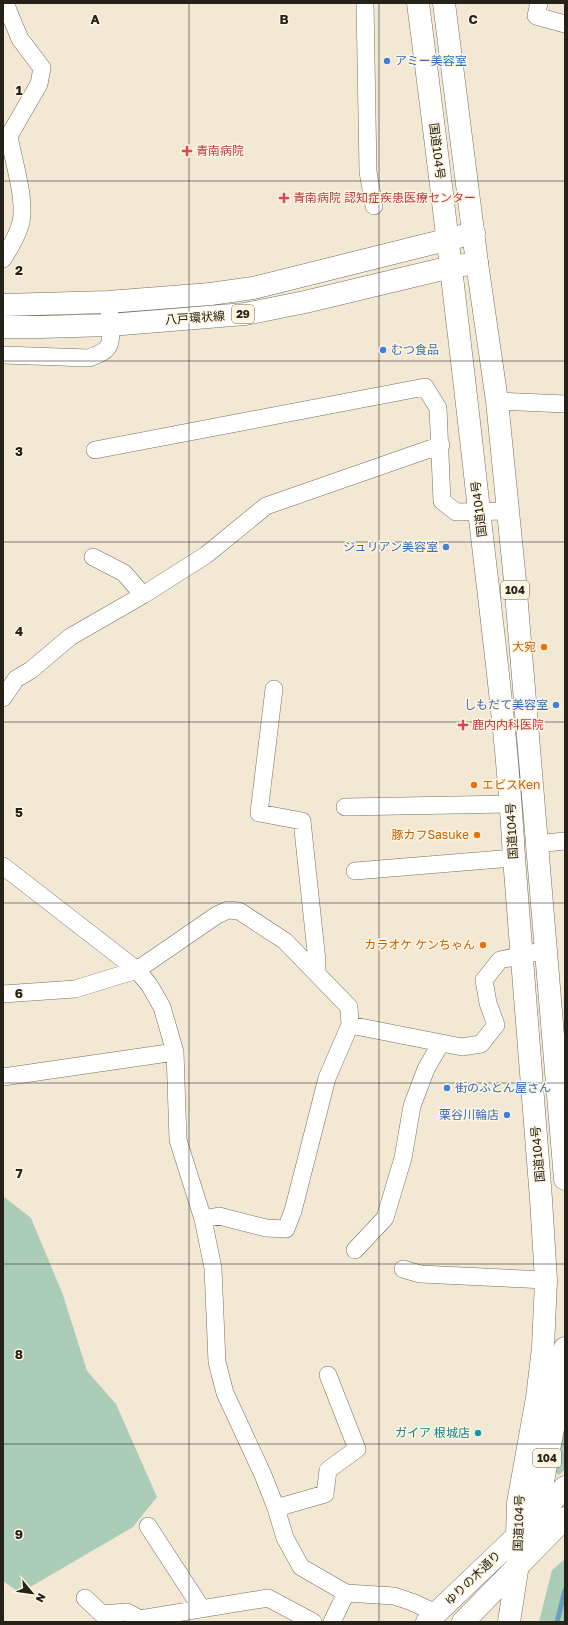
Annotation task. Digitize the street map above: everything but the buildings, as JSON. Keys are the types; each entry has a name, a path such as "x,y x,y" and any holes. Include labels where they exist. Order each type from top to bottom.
{"main road":[{"name":"国道104号","path":"418,3 448,239 500,688 511,804 546,1280 543,1348 537,1398 518,1502 518,1564 509,1622"},
{"name":"国道104号","path":"444,3 477,263 497,401 546,950 561,1069 565,1179"},
{"name":"八戸環状線","path":"3,305 108,302 210,294 253,288 474,233"},
{"name":"八戸環状線","path":"3,327 40,328 110,325 245,314 305,302 451,267 477,263"},
{"name":"国道104号","path":"518,1564 536,1518 556,1413 565,1348"},
{"name":"ゆりの木通り","path":"432,1617 536,1518 565,1487"},
{"name":"ゆりの木通り","path":"463,1622 518,1564 565,1518"}],"street":[{"path":"3,259 21,222 22,199 8,136 39,84 42,68 20,39 5,3"},
{"path":"365,3 368,172 374,206"},
{"path":"539,3 536,16 565,24"},
{"path":"3,355 89,358 102,353 108,347 110,338 108,302"},
{"path":"95,450 425,387 438,408 442,501 456,512 507,511"},
{"path":"497,401 565,404"},
{"path":"3,698 10,678 30,670 70,637 143,595 206,555 266,506 440,445"},
{"path":"93,557 124,573 143,595"},
{"path":"274,690 259,813 302,821 317,961 316,973"},
{"path":"345,807 511,804"},
{"path":"536,844 565,841"},
{"path":"355,870 514,858"},
{"path":"3,866 137,970 150,986 162,1007 174,1052 178,1140 203,1219 213,1268 217,1362 225,1393 276,1508 285,1538 301,1567 346,1593 394,1596 412,1602 432,1617"},
{"path":"3,994 75,989 137,970 217,915 228,910 238,911 285,941 349,1007 350,1025 326,1078 293,1211 286,1228 266,1228 219,1216 203,1219"},
{"path":"350,1025 462,1047 482,1044 496,1025 488,1003 484,980 500,960 546,950"},
{"path":"355,1250 385,1218 403,1158 412,1106 426,1070 441,1043"},
{"path":"3,1077 174,1052"},
{"path":"404,1269 420,1274 546,1280"},
{"path":"276,1508 325,1494 328,1470 357,1450 328,1375"},
{"path":"148,1526 202,1609"},
{"path":"332,1622 346,1593"},
{"path":"85,1598 102,1614 127,1612 140,1619 268,1598 313,1622"}],"green space":[{"path":"3,1196 31,1218 63,1295 87,1371 116,1404 157,1497 133,1527 20,1593 3,1581"},
{"path":"565,1421 565,1469 559,1475 555,1472"},
{"path":"565,1559 565,1622 539,1622 552,1570"}],"waterway":[{"path":"557,1622 565,1590"}],"place":[{"name":"アミー美容室","path":"387,61"},
{"name":"青南病院","path":"187,151"},
{"name":"青南病院 認知症疾患医療センター","path":"284,198"},
{"name":"むつ食品","path":"383,350"},
{"name":"ジュリアン美容室","path":"446,547"},
{"name":"大宛","path":"544,647"},
{"name":"しもだて美容室","path":"556,705"},
{"name":"鹿内内科医院","path":"463,725"},
{"name":"エビスKen","path":"474,785"},
{"name":"豚カフSasuke","path":"477,835"},
{"name":"カラオケ ケンちゃん","path":"483,945"},
{"name":"街のふとん屋さん","path":"447,1088"},
{"name":"栗谷川輪店","path":"507,1115"},
{"name":"ガイア 根城店","path":"478,1433"}]}
